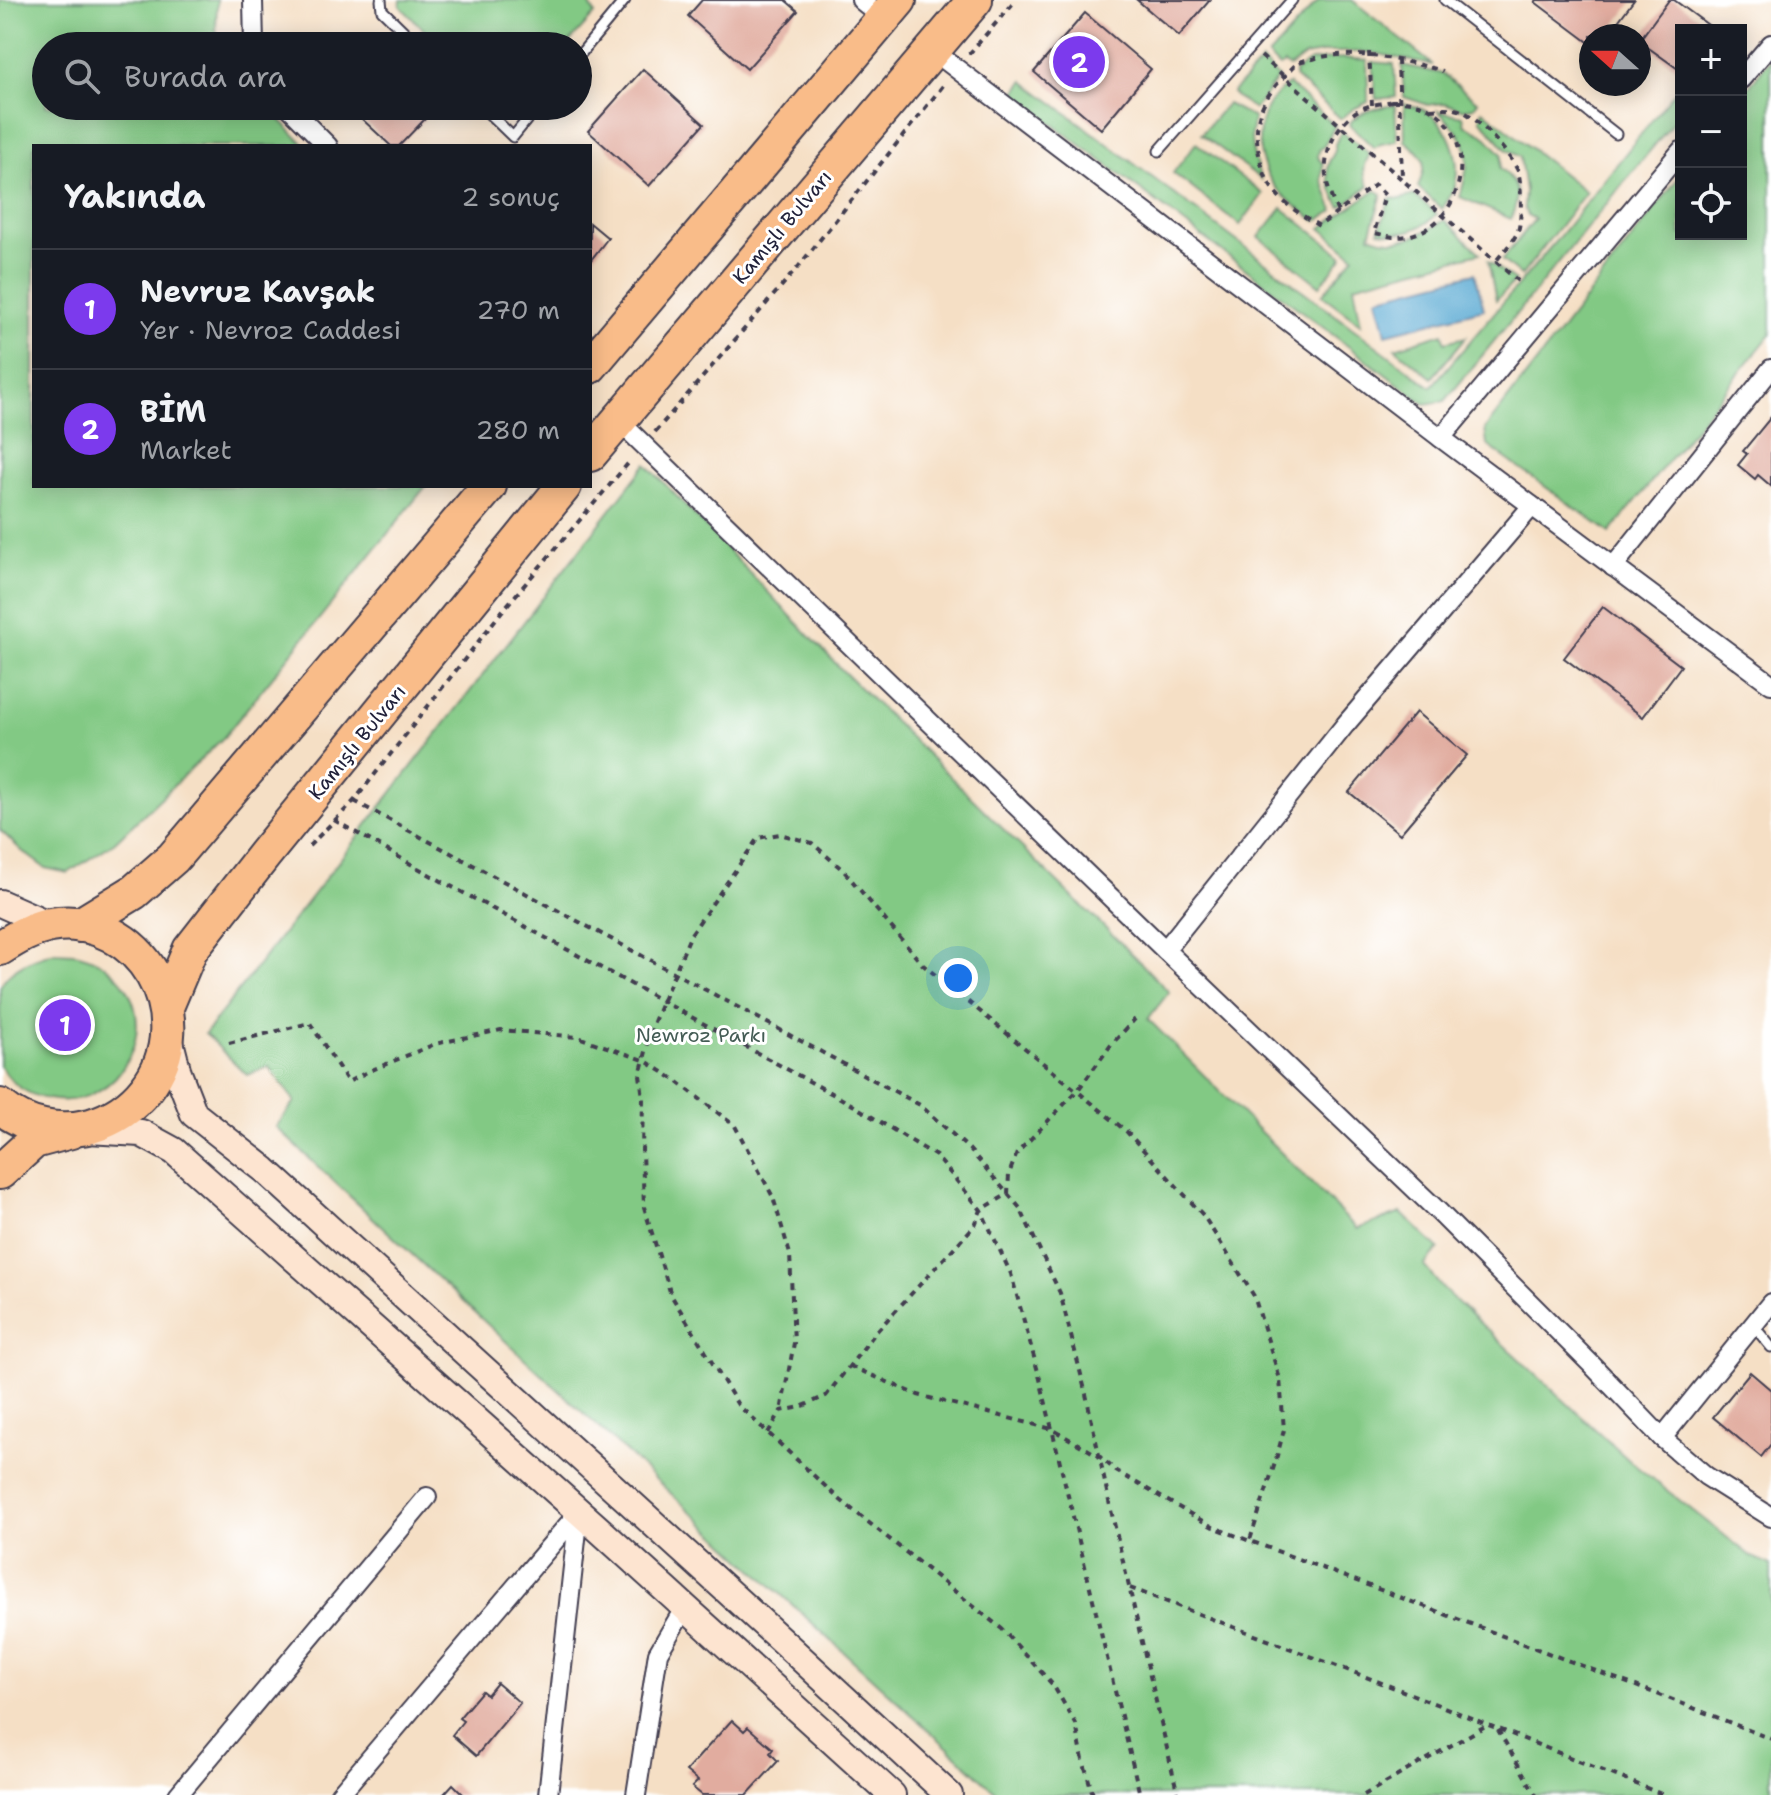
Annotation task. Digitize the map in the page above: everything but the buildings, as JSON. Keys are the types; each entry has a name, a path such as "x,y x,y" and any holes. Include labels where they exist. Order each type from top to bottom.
{"highway":[{"name":"Kamışlı Bulvarı","path":"592,452 944,60 975,0"},
{"path":"592,364 881,6"},
{"path":"0,948 22,933 65,925 134,892 173,858 487,488"},
{"name":"Kamışlı Bulvarı","path":"75,1130 107,1121 134,1104 155,1078 164,1056 167,1020 190,950 562,488"},
{"path":"65,925 104,932 126,944 145,962 158,983 167,1020"},
{"path":"0,1106 12,1116 43,1128 75,1130"},
{"path":"0,1172 34,1141 75,1130"}],"main road":[{"path":"0,903 65,925"},
{"path":"167,1020 178,1073 194,1114 265,1170 949,1795"},
{"path":"75,1130 141,1133 174,1151 892,1795"}],"street":[{"path":"253,0 254,32"},
{"path":"1747,72 1771,44"},
{"path":"944,60 1771,684"},
{"path":"302,120 326,144"},
{"path":"1441,438 1675,158"},
{"path":"1613,567 1771,369"},
{"path":"618,420 1440,1213 1662,1438 1706,1476 1771,1517"},
{"path":"1165,950 1345,725 1532,506"},
{"path":"1662,1438 1771,1303"},
{"path":"178,1795 427,1497"},
{"path":"339,1795 579,1512"},
{"path":"548,1795 579,1512"},
{"path":"636,1795 658,1653 685,1607"}],"lane":[{"path":"381,0 382,10 405,32"},
{"path":"592,40 625,0"},
{"path":"1159,151 1292,0"},
{"path":"1445,0 1616,134"},
{"path":"495,120 513,137 527,120"},
{"path":"1753,1325 1771,1347"}],"path":[{"path":"304,853 354,801 503,610 799,266 944,60 1016,0"},
{"path":"1250,47 1518,281"},
{"path":"1370,54 1372,105"},
{"path":"1431,109 1448,124 1458,142 1462,165 1455,195 1444,214 1415,234 1392,237 1374,233 1385,195 1375,185 1319,226 1274,192 1263,171 1256,142 1257,117 1275,85 1298,62 1330,55 1370,54 1443,71"},
{"path":"1398,60 1402,177"},
{"path":"1338,212 1330,195 1325,171 1329,150 1345,119 1364,107 1400,101 1431,109 1464,111 1503,149 1519,172 1522,212 1518,232 1496,261"},
{"path":"354,801 920,1105 969,1149 1020,1208 1060,1293 1178,1795"},
{"path":"334,820 851,1104 936,1156 981,1210 1011,1274 1052,1429 1140,1795"},
{"path":"1093,1795 1076,1724 1053,1685 1002,1629 838,1498 738,1405 671,1295 644,1207 640,1075 653,1024 691,934 758,838 780,834 812,843 844,871 922,964 1126,1131 1203,1215 1254,1296 1280,1379 1284,1430 1250,1540"},
{"path":"1008,1194 1009,1174 1017,1153 1078,1090 1111,1045 1135,1019"},
{"path":"229,1043 310,1023 348,1082 435,1044 501,1030 578,1037 644,1060 674,1079 735,1126 773,1197 790,1254 794,1343 781,1411 768,1433"},
{"path":"781,1411 801,1407 826,1396 876,1332 975,1225 981,1210 1008,1194"},
{"path":"850,1366 918,1395 1052,1429 1099,1456 1116,1471 1213,1527 1771,1739"},
{"path":"1130,1588 1411,1694 1664,1795"},
{"path":"1364,1795 1488,1725"},
{"path":"1497,1728 1536,1795"}],"green space":[{"path":"0,0 217,0 217,32 32,32 32,120 280,120 304,144 32,144 32,488 424,488 224,737 115,842 68,873 45,868 0,830"},
{"path":"401,0 587,0 595,14 579,32 426,32 400,6"},
{"path":"1319,0 1352,0 1433,65 1369,52 1328,52 1305,56 1289,67 1284,64 1279,67 1268,56"},
{"path":"1342,58 1367,60 1368,102 1341,119 1295,77 1295,72 1311,61"},
{"path":"1771,58 1771,334 1610,533 1487,445 1485,429 1675,183 1675,240 1747,240 1747,89"},
{"path":"1262,61 1278,77 1255,109 1232,93"},
{"path":"1372,62 1394,64 1396,97 1376,99"},
{"path":"1402,65 1443,74 1478,102 1474,107 1462,109 1444,103 1428,105 1404,97"},
{"path":"1024,81 1431,387 1554,243 1675,92 1675,120 1445,401 1425,404 1014,95"},
{"path":"1289,84 1335,126 1318,155 1323,163 1322,179 1334,211 1316,221 1274,185 1260,153 1260,127 1264,115 1278,93"},
{"path":"1227,104 1254,118 1251,141 1261,179 1201,134"},
{"path":"1404,104 1422,109 1440,123 1455,153 1457,175 1454,189 1442,209 1418,187 1424,166 1421,156 1405,141"},
{"path":"1395,105 1397,141 1374,148 1349,124 1364,113"},
{"path":"1483,110 1586,192 1521,276 1502,260 1535,219 1527,215 1524,208 1525,190 1520,157 1507,150 1480,119"},
{"path":"1438,111 1463,116 1465,125 1483,134 1502,154 1500,168 1515,185 1517,197 1511,219 1460,197 1466,170 1466,150 1457,132"},
{"path":"1342,131 1370,154 1364,170 1369,186 1341,207 1330,185 1328,167"},
{"path":"1196,143 1263,194 1240,225 1173,173"},
{"path":"1375,190 1382,194 1370,235 1400,240 1418,235 1445,220 1480,253 1354,285 1361,324 1322,295 1354,256 1321,228"},
{"path":"1414,195 1437,214 1411,230 1396,233 1379,231 1390,198"},
{"path":"1282,208 1343,256 1320,286 1259,237"},
{"path":"1488,261 1515,281 1496,300"},
{"path":"1443,333 1445,342 1466,337 1432,378 1395,348"},
{"name":"Newroz Parkı","path":"646,464 842,670 1169,992 1148,1019 1357,1229 1401,1213 1439,1249 1424,1266 1443,1289 1632,1463 1752,1557 1771,1565 1771,1795 999,1795 276,1127 295,1102 269,1066 247,1075 205,1034"},
{"path":"55,952 83,955 108,968 128,991 136,1013 136,1036 129,1058 115,1077 97,1092 74,1099 48,1099 31,1094 15,1084 0,1066 0,987 16,968"}],"water":[{"path":"1475,273 1484,309 1386,334 1377,298"}],"place":[{"name":"BİM","path":"1079,62"},
{"name":"Nevruz Kavşak","path":"65,1025"}]}
